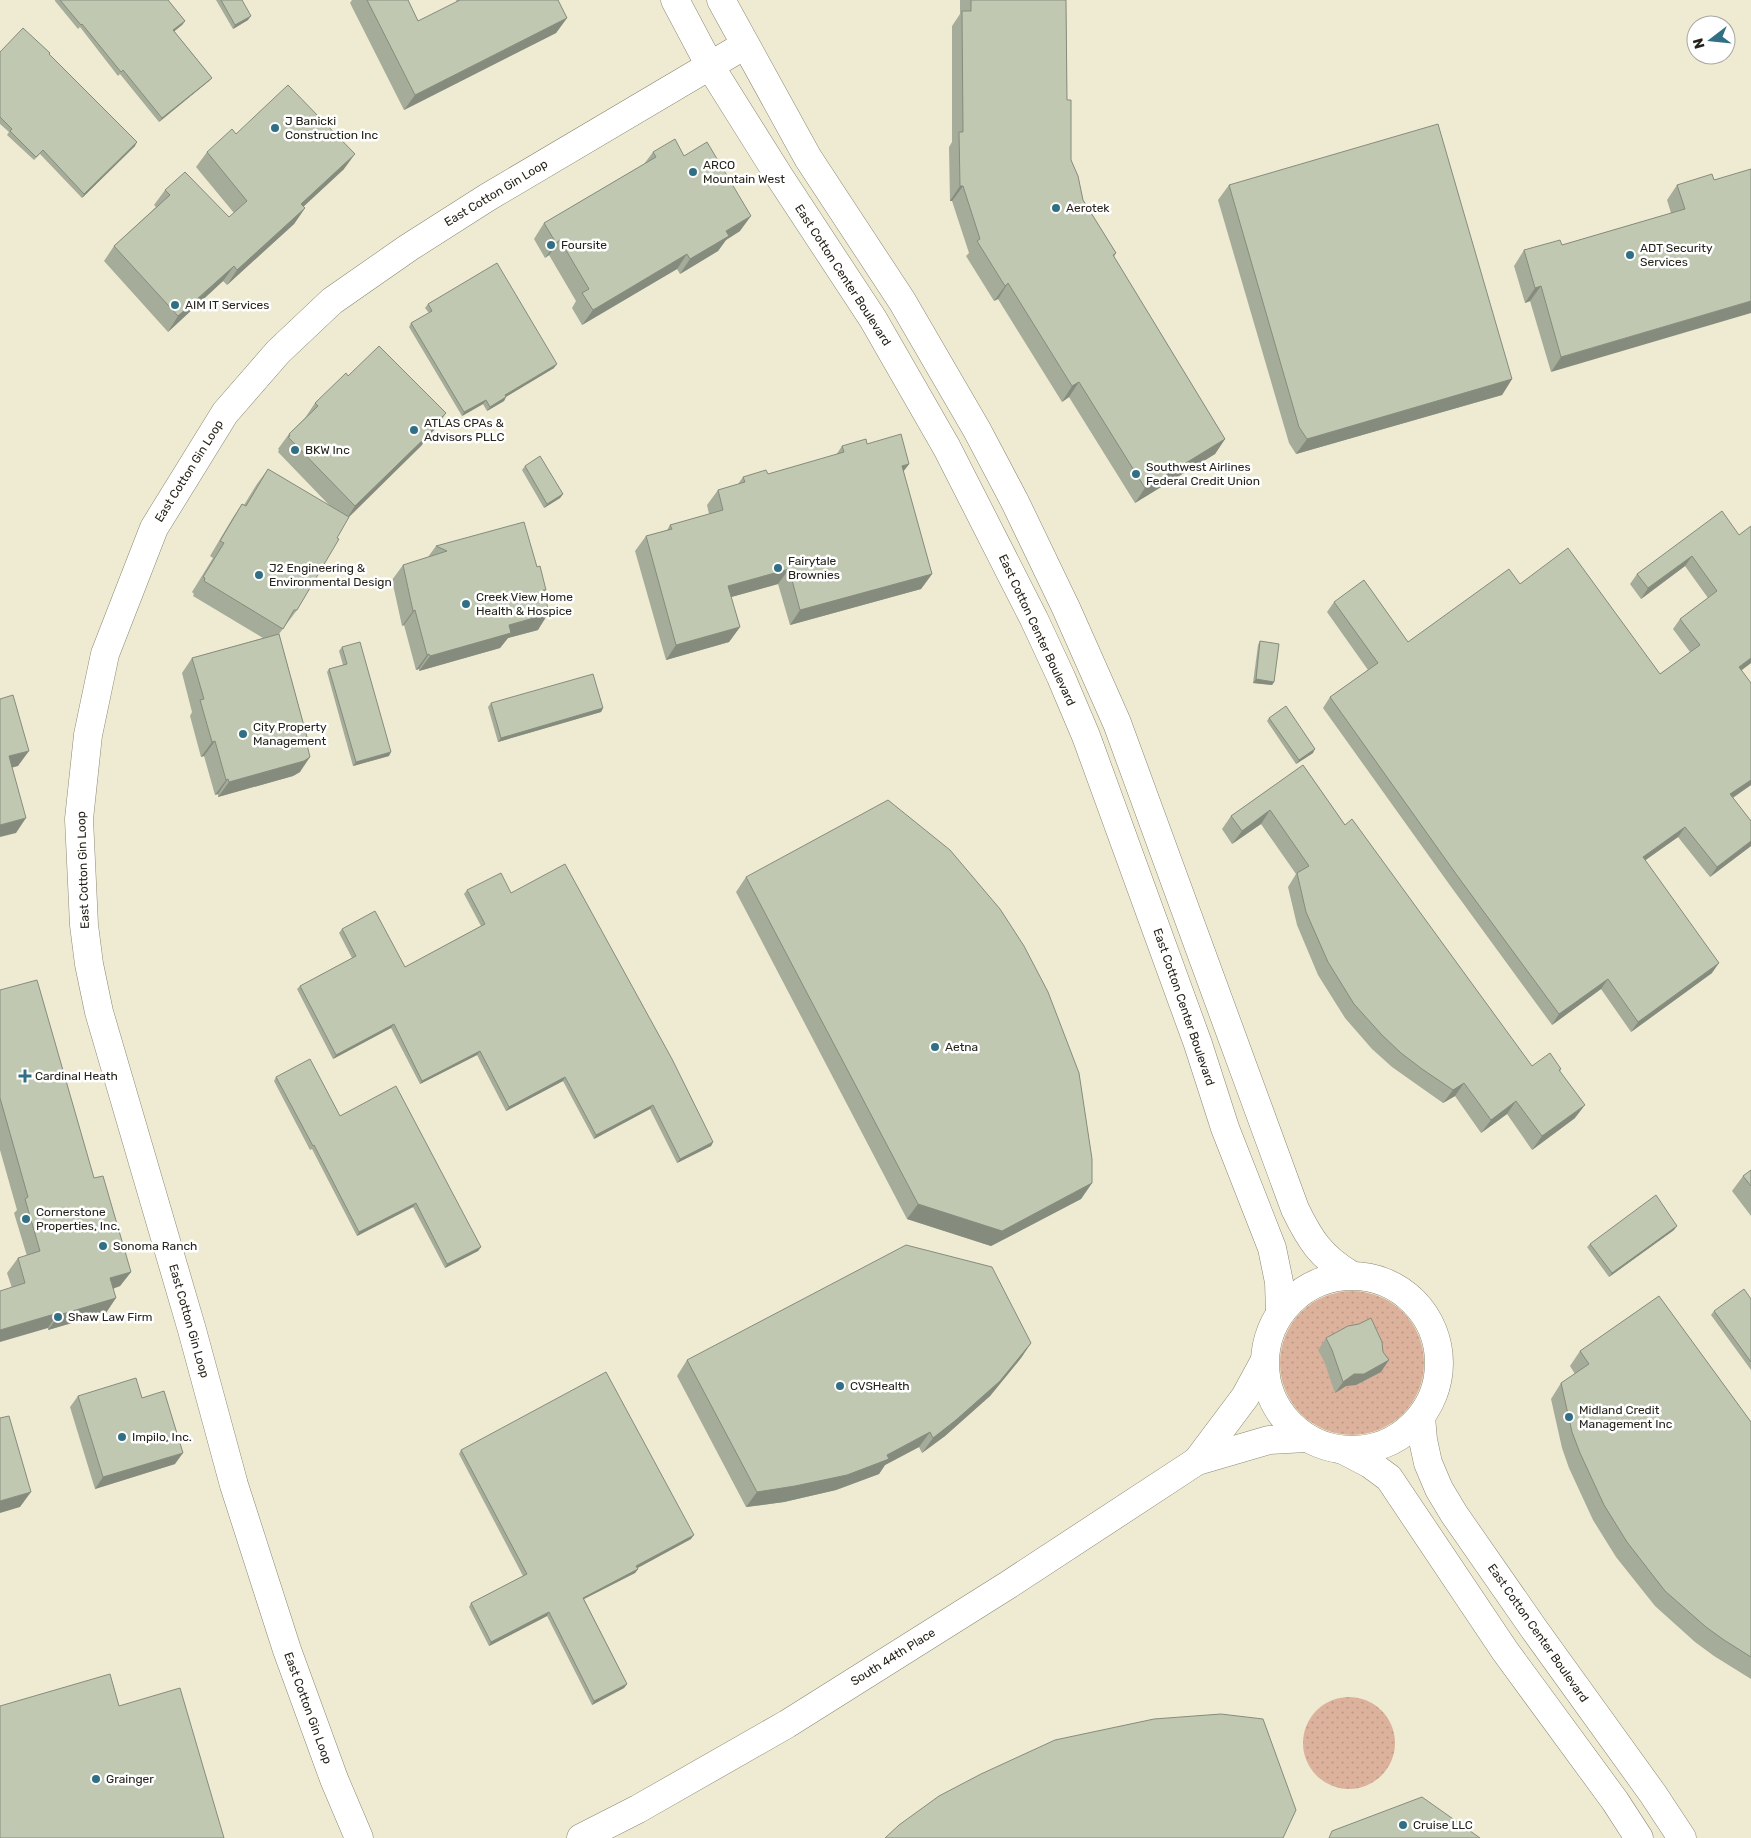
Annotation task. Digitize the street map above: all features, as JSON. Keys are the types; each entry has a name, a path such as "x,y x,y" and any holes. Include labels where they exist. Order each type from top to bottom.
{"street":[{"name":"East Cotton Center Boulevard","path":"675,0 710,66 779,176 873,319 947,448 1034,619 1061,677 1086,736 1198,1044 1225,1128 1272,1248 1279,1282 1280,1312"},
{"name":"East Cotton Center Boulevard","path":"722,0 808,158 902,301 977,430 1059,593 1117,723 1255,1105 1304,1229 1332,1264 1350,1276"},
{"name":"East Cotton Gin Loop","path":"359,1838 334,1779 287,1650 240,1501 99,1012 89,964 84,925 79,819 88,735 105,654 154,528 225,413 278,352 332,301 408,248 488,197 745,45"},
{"path":"1156,929 1175,940 1186,956 1195,974 1223,1061 1255,1105"},
{"name":"East Cotton Center Boulevard","path":"1343,1450 1373,1448 1387,1443 1408,1430 1421,1417 1432,1398 1438,1376 1439,1360 1437,1345 1430,1324 1420,1308 1407,1295 1393,1286 1376,1279 1350,1276 1327,1278 1294,1297 1280,1312 1267,1338 1264,1362 1270,1395 1288,1423 1306,1438 1324,1446 1343,1450 1370,1464 1389,1478 1505,1652 1615,1801 1639,1838"},
{"name":"South 44th Place","path":"1197,1461 1245,1397 1264,1362"},
{"name":"East Cotton Center Boulevard","path":"1421,1417 1428,1463 1438,1489 1534,1629 1653,1794 1682,1838"},
{"name":"South 44th Place","path":"581,1838 638,1809 787,1724 1197,1461 1269,1440 1306,1438"}],"shaded area":[{"path":"1352,1291 1379,1297 1392,1303 1403,1312 1412,1323 1418,1336 1424,1363 1418,1390 1412,1403 1403,1414 1392,1423 1379,1429 1352,1435 1325,1429 1312,1423 1301,1414 1292,1403 1286,1390 1280,1363 1286,1336 1292,1323 1301,1312 1312,1303 1325,1297"},
{"path":"1349,1697 1366,1701 1381,1711 1391,1726 1395,1743 1391,1760 1381,1775 1366,1785 1349,1789 1332,1785 1317,1775 1307,1760 1303,1743 1307,1726 1317,1711 1332,1701"}],"building":[{"path":"60,0 168,0 185,21 173,30 212,78 162,118 123,70 121,72"},
{"path":"221,0 242,0 251,16 235,25"},
{"path":"367,0 408,0 418,21 460,0 558,0 567,18 415,95"},
{"path":"971,0 1066,0 1067,100 1071,100 1071,160 1078,176 1083,200 1116,253 1113,255 1225,439 1145,488 1079,382 1072,386 1008,283 1005,286 977,241 980,239 963,186 960,186 959,132 963,132 962,11 971,11"},
{"path":"23,28 137,142 84,194 43,150 36,157 10,131 12,129 0,117 0,52"},
{"path":"288,85 355,154 301,204 305,208 237,270 234,266 178,316 114,246 170,195 165,190 185,172 229,217 247,201 207,152 232,129 236,134"},
{"path":"1438,124 1512,379 1307,439 1299,427 1229,185"},
{"path":"675,139 684,156 707,142 751,216 726,231 729,236 690,259 687,254 593,310 582,293 589,289 560,240 556,243 544,223 656,157 653,152"},
{"path":"1751,169 1751,301 1561,357 1541,286 1535,288 1524,250 1560,240 1562,245 1685,209 1677,185 1712,174 1714,180"},
{"path":"497,263 557,364 505,395 506,397 490,407 486,400 464,412 411,323 432,311 428,304"},
{"path":"379,346 446,413 430,429 432,431 355,506 288,437 318,406 315,403 346,373 348,376"},
{"name":"Fairytale Brownies","path":"901,434 909,464 902,466 932,574 800,610 789,569 728,586 740,627 676,645 646,536 672,529 670,525 723,510 718,490 745,482 743,477 766,470 768,474 844,452 842,446 866,439 867,444"},
{"path":"540,456 563,494 547,504 525,466"},
{"name":"J2 Engineering & Environmental Design","path":"268,469 349,517 337,538 339,539 297,610 294,610 283,629 204,581 205,578 203,577 224,543 220,541 242,504 246,506"},
{"path":"1722,511 1739,535 1751,526 1751,658 1739,667 1751,683 1751,780 1730,794 1751,821 1751,841 1717,867 1685,827 1643,857 1719,963 1638,1022 1608,979 1559,1014 1456,874 1330,697 1378,663 1334,602 1364,580 1408,642 1509,569 1520,584 1568,548 1660,674 1700,645 1680,619 1717,591 1692,556 1648,588 1637,574"},
{"name":"Creek View Home Health & Hospice","path":"524,522 537,567 540,566 546,590 543,590 548,614 509,625 511,633 430,656 429,654 427,655 415,610 413,611 403,565 447,551 436,546"},
{"name":"City Property Management","path":"279,634 307,737 305,737 310,757 304,761 229,782 228,779 226,780 215,741 212,742 200,700 204,699 192,658"},
{"path":"1260,641 1279,644 1274,682 1256,679"},
{"path":"360,642 391,752 356,762 329,669 347,664 342,647"},
{"path":"593,674 603,708 501,738 491,703"},
{"path":"13,695 29,751 9,756 26,818 0,825 0,699"},
{"path":"1286,706 1315,749 1299,760 1269,718"},
{"path":"1303,765 1345,825 1352,819 1532,1066 1550,1053 1561,1069 1559,1070 1585,1105 1542,1136 1516,1101 1491,1120 1464,1083 1453,1090 1422,1069 1382,1035 1354,1004 1328,962 1306,912 1297,873 1309,866 1270,810 1242,831 1231,816"},
{"name":"Aetna","path":"888,800 950,850 1000,909 1024,946 1048,992 1079,1073 1092,1159 1092,1183 1002,1231 918,1204 746,877"},
{"path":"565,864 672,1059 713,1142 680,1159 653,1105 596,1135 565,1077 509,1107 480,1051 422,1081 394,1024 336,1055 300,986 356,956 342,929 375,911 405,967 485,924 467,890 501,873 511,893"},
{"path":"37,980 94,1178 103,1176 131,1272 110,1278 116,1298 0,1330 0,1291 25,1283 18,1258 40,1251 25,1199 28,1197 0,1098 0,990"},
{"path":"310,1059 340,1116 396,1086 481,1247 447,1264 416,1203 359,1232 276,1077"},
{"path":"1751,1170 1751,1186 1743,1176"},
{"path":"1656,1195 1677,1226 1612,1273 1590,1244"},
{"name":"CVSHealth","path":"906,1245 992,1267 1031,1343 1000,1381 933,1438 930,1432 887,1455 889,1459 847,1475 757,1492 687,1360"},
{"path":"1744,1289 1751,1299 1751,1362 1714,1311"},
{"path":"1659,1296 1751,1422 1751,1657 1706,1627 1665,1591 1627,1542 1604,1505 1572,1432 1561,1383 1589,1364 1580,1351"},
{"path":"1371,1318 1382,1342 1383,1352 1389,1360 1364,1374 1354,1374 1343,1382 1326,1338 1348,1326 1359,1324"},
{"path":"606,1372 694,1535 636,1566 638,1569 583,1598 627,1684 594,1701 549,1612 491,1642 471,1603 527,1574 461,1450"},
{"name":"Impilo, Inc.","path":"136,1378 142,1398 164,1391 183,1453 103,1477 78,1396"},
{"path":"9,1416 31,1492 0,1501 0,1418"},
{"name":"Grainger","path":"110,1674 119,1706 180,1688 224,1838 0,1838 0,1706"},
{"path":"1221,1714 1263,1719 1296,1810 1283,1838 885,1838 899,1825 939,1796 981,1774 1055,1740 1154,1719"},
{"path":"1422,1797 1480,1838 1329,1838 1332,1831"}],"place":[{"name":"J Banicki Construction Inc","path":"275,128"},
{"name":"ARCO Mountain West","path":"693,172"},
{"name":"Aerotek","path":"1056,208"},
{"name":"Foursite","path":"551,245"},
{"name":"ADT Security Services","path":"1630,255"},
{"name":"AIM IT Services","path":"175,305"},
{"name":"ATLAS CPAs & Advisors PLLC","path":"414,430"},
{"name":"BKW Inc","path":"295,450"},
{"name":"Southwest Airlines Federal Credit Union","path":"1136,474"},
{"name":"Fairytale Brownies","path":"778,568"},
{"name":"J2 Engineering & Environmental Design","path":"259,575"},
{"name":"Creek View Home Health & Hospice","path":"466,604"},
{"name":"City Property Management","path":"243,734"},
{"name":"Aetna","path":"935,1047"},
{"name":"Cardinal Heath","path":"25,1076"},
{"name":"Cornerstone Properties, Inc.","path":"26,1219"},
{"name":"Sonoma Ranch","path":"103,1246"},
{"name":"Shaw Law Firm","path":"58,1317"},
{"name":"CVSHealth","path":"840,1386"},
{"name":"Midland Credit Management Inc","path":"1569,1417"},
{"name":"Impilo, Inc.","path":"122,1437"},
{"name":"Grainger","path":"96,1779"},
{"name":"Cruise LLC","path":"1403,1825"}]}
